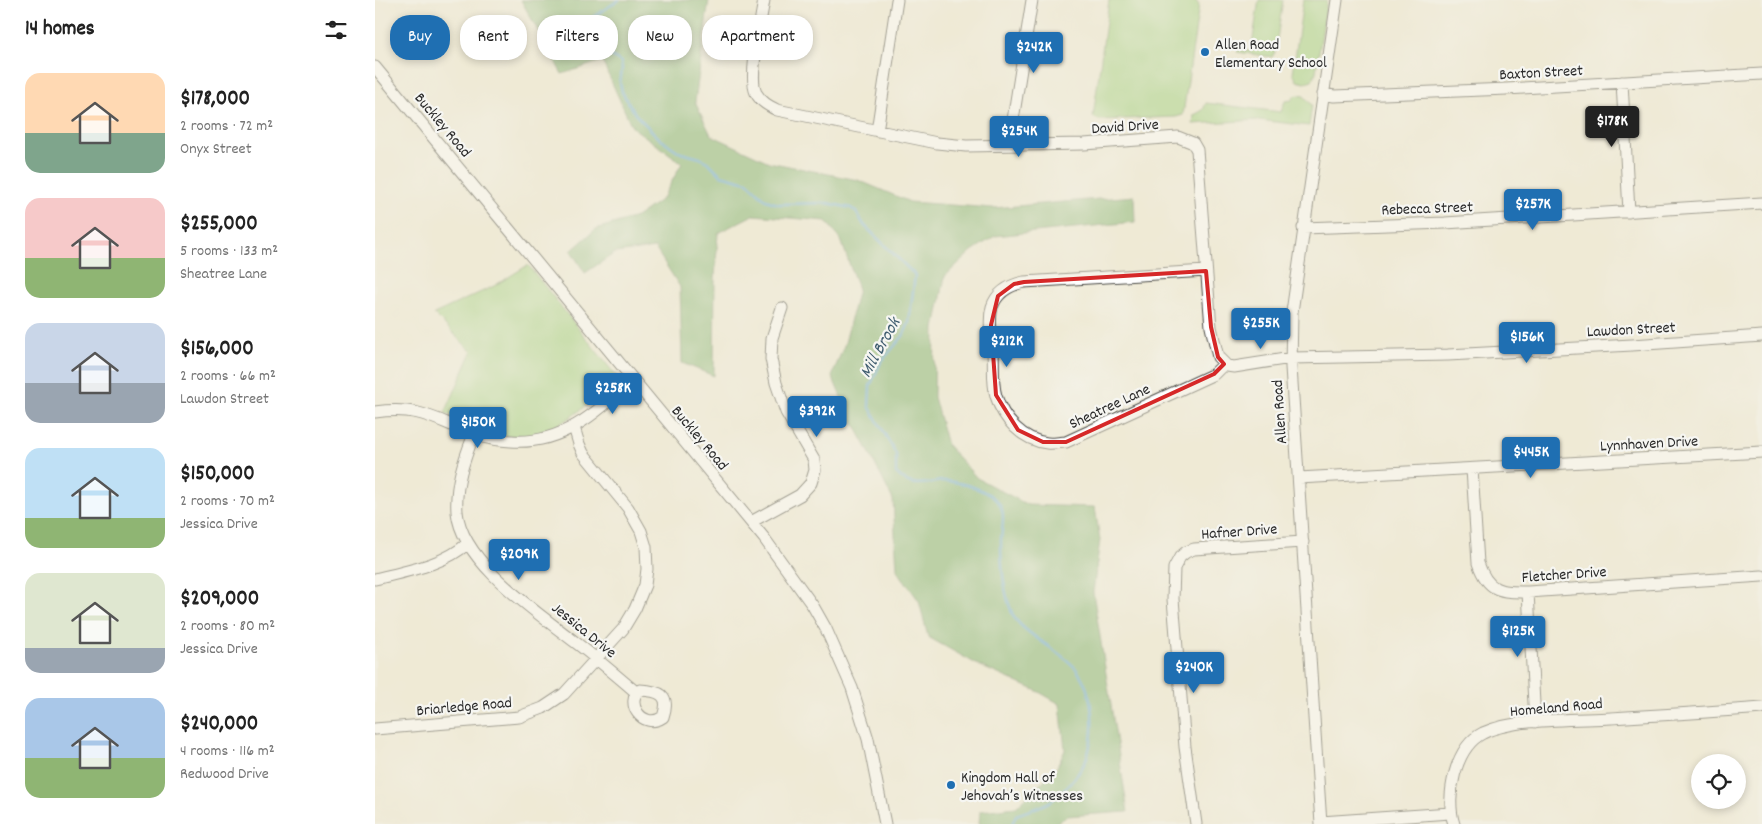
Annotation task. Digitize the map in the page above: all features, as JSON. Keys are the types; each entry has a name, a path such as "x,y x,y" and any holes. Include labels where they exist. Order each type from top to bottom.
{"street":[{"name":"David Drive","path":"764,0 754,73 756,92 763,102 777,110 937,143 966,146 1083,144 1178,137 1193,143 1197,150 1211,327 1218,357 1224,364"},
{"path":"877,131 897,0"},
{"path":"1009,145 1032,0"},
{"name":"Allen Road","path":"1321,823 1291,358 1291,312 1337,0"},
{"name":"Buckley Road","path":"375,67 751,522 813,606 826,629 852,688 868,739 885,824"},
{"name":"Baxton Street","path":"1323,94 1334,96 1507,89 1762,74"},
{"path":"1621,82 1629,212"},
{"name":"Rebecca Street","path":"1303,228 1445,223 1762,203"},
{"name":"Sheatree Lane","path":"1206,271 1014,284 998,296 992,307 991,325 996,395 1008,420 1018,430 1034,440 1066,442 1214,374 1224,364"},
{"path":"751,522 801,495 811,483 815,470 814,460 786,412 776,383 771,359 771,338 783,308"},
{"name":"Lawdon Street","path":"1291,358 1448,355 1762,336"},
{"path":"1224,364 1234,367 1291,358"},
{"path":"375,412 394,409 417,411 492,440 527,443 548,439 574,427 603,406 633,379"},
{"name":"Briarledge Road","path":"375,729 519,717 543,708 564,694 614,641 635,609 645,585 647,569 646,546 641,531 628,508 583,453 574,427"},
{"name":"Jessica Drive","path":"474,434 457,483 457,513 469,543 478,557 499,580 637,693"},
{"name":"Lynnhaven Drive","path":"1299,478 1762,452"},
{"name":"Fletcher Drive","path":"1471,469 1478,563 1482,575 1489,585 1498,590 1528,592 1762,576"},
{"name":"Hafner Drive","path":"1195,824 1185,747 1173,599 1174,568 1180,557 1194,549 1303,542"},
{"path":"375,579 416,569 450,556 469,543"},
{"path":"1528,592 1535,722"},
{"name":"Homeland Road","path":"1321,823 1452,818 1449,803 1452,784 1460,759 1469,744 1481,734 1496,728 1535,722 1762,708"}],"highlighted area":[{"path":"1206,271 1211,327 1218,357 1224,364 1214,374 1066,442 1043,442 1018,430 996,395 991,325 998,296 1014,284 1024,282"}],"green space":[{"path":"521,0 709,0 707,15 702,15 702,51 695,102 711,135 769,162 858,180 910,202 993,208 1134,196 1135,222 995,236 972,251 945,276 935,329 934,397 947,445 977,478 1028,505 1095,507 1100,540 1093,592 1128,812 1067,816 1054,824 979,824 980,811 1016,807 1056,769 1065,750 1060,704 1039,692 980,666 928,637 919,601 897,570 893,500 846,409 832,376 845,343 858,289 841,240 826,221 753,215 718,233 715,279 714,376 682,363 680,287 655,248 615,253 585,273 571,251 596,229 636,217 662,199 682,163 632,127 602,61 562,74 554,60 618,60 618,15 537,15 537,29"},
{"path":"1109,0 1195,0 1199,5 1183,115 1176,117 1099,120 1093,117"},
{"path":"1259,0 1283,0 1275,52 1272,57 1237,52 1238,49 1251,51"},
{"path":"1303,0 1327,0 1316,72 1312,81 1305,83 1297,81 1293,73"},
{"path":"1297,95 1304,96 1312,105 1309,126 1259,120 1193,124 1194,115 1203,110 1206,103 1281,112 1285,101 1292,100"},
{"path":"528,265 617,377 616,380 574,414 560,424 545,431 528,435 510,436 491,433 473,427 445,413 472,352 434,314 494,286"}],"waterway":[{"name":"Mill Brook","path":"619,0 588,20 586,40 621,62 620,83 622,92 636,115 660,139 681,153 700,158 709,163 721,175 747,182 766,200 778,204 827,203 851,208 856,212 864,225 915,275 909,323 903,336 881,362 870,386 869,406 896,454 896,473 907,482 916,484 945,481 967,485 983,491 996,500 1003,513 1002,569 1006,596 1012,613 1023,627 1077,670 1087,690 1092,712 1090,746 1085,763 1081,769 1067,787 1051,801 1016,815 1012,824"}],"place":[{"name":"Allen Road Elementary School","path":"1205,52"},
{"name":"Kingdom Hall of Jehovah’s Witnesses","path":"951,785"}]}
